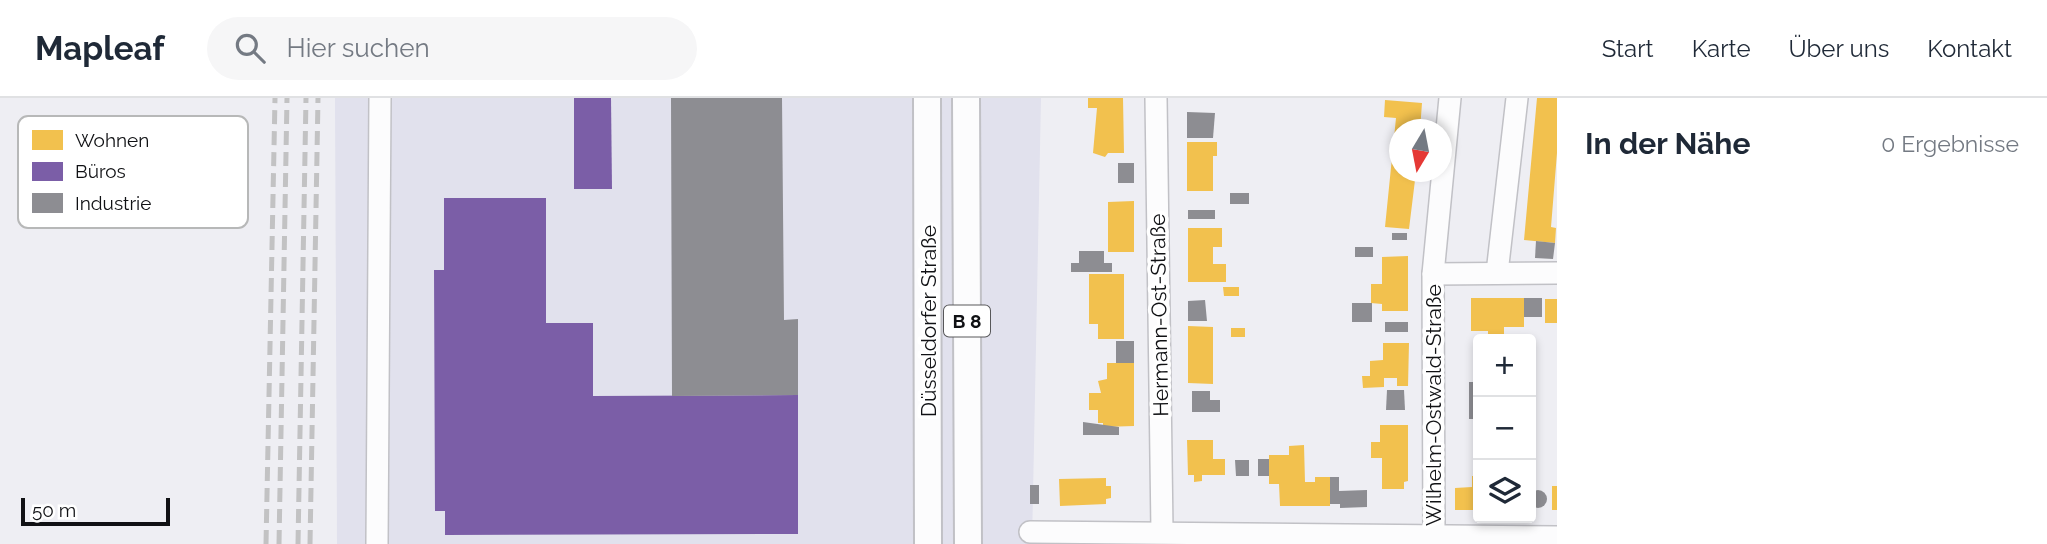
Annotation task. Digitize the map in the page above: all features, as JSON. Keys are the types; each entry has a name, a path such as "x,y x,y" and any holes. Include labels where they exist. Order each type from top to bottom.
{"main road":[{"name":"Düsseldorfer Straße","path":"928,98 928,544"},
{"name":"Düsseldorfer Straße","path":"966,98 968,544"}],"street":[{"path":"377,544 380,98"},
{"name":"Hermann-Ost-Straße","path":"1156,98 1162,531"},
{"name":"Wilhelm-Ostwald-Straße","path":"1434,537 1433,274 1451,98"},
{"path":"1497,273 1517,98"},
{"path":"1433,274 1557,273"},
{"path":"1030,532 1162,531 1557,537"}],"shaded area":[{"path":"335,98 1041,98 1032,544 337,544"}],"building: Wohnen":[{"path":"1088,98 1123,98 1124,153 1108,153 1105,157 1093,153 1097,108 1088,108"},
{"path":"1537,98 1557,98 1557,153 1551,227 1556,228 1555,243 1524,240"},
{"path":"1385,100 1422,103 1421,119 1384,117"},
{"path":"1187,142 1217,142 1217,156 1213,156 1213,191 1187,191"},
{"path":"1390,182 1415,182 1409,229 1385,227"},
{"path":"1134,201 1134,252 1108,252 1108,202"},
{"path":"1188,228 1222,228 1222,247 1213,247 1213,264 1226,264 1226,282 1188,282"},
{"path":"1408,256 1408,311 1382,311 1382,304 1371,303 1371,284 1382,284 1382,257"},
{"path":"1089,274 1124,274 1124,339 1098,339 1098,324 1089,324"},
{"path":"1223,287 1239,287 1239,296 1224,296"},
{"path":"1471,298 1524,298 1524,327 1504,327 1504,334 1471,331"},
{"path":"1545,299 1557,299 1557,323 1545,323"},
{"path":"1188,326 1213,327 1213,384 1188,383"},
{"path":"1231,328 1245,328 1245,337 1231,337"},
{"path":"1383,343 1409,343 1408,386 1397,386 1397,378 1384,378 1384,387 1363,388 1362,376 1370,376 1370,361 1383,360"},
{"path":"1107,363 1134,363 1134,426 1103,427 1103,423 1098,423 1098,410 1089,410 1089,393 1101,393 1098,381 1107,379"},
{"path":"1380,425 1408,425 1408,481 1404,482 1404,489 1382,489 1382,458 1371,458 1371,442 1380,442"},
{"path":"1187,440 1213,440 1213,459 1225,459 1225,475 1202,475 1202,481 1194,482 1194,475 1188,475"},
{"path":"1304,445 1305,482 1315,482 1315,477 1330,477 1330,506 1280,506 1279,484 1269,484 1269,455 1289,455 1289,446"},
{"path":"1473,476 1473,510 1455,510 1455,488 1472,487"},
{"path":"1106,478 1106,486 1111,486 1111,498 1106,499 1106,504 1060,506 1059,479"},
{"path":"1552,486 1557,486 1557,510 1552,510"}],"building: Büros":[{"path":"574,98 611,98 612,189 574,189"},
{"path":"444,198 546,198 546,323 593,323 593,396 798,395 798,534 445,535 445,511 435,511 434,270 444,270"}],"building: Industrie":[{"path":"671,98 782,98 784,320 798,319 798,395 672,396"},
{"path":"1187,112 1215,113 1213,138 1187,138"},
{"path":"1118,163 1134,163 1134,183 1118,183"},
{"path":"1230,193 1249,193 1249,204 1230,204"},
{"path":"1188,210 1215,210 1215,219 1188,219"},
{"path":"1392,233 1407,233 1407,240 1392,240"},
{"path":"1536,241 1555,243 1553,259 1535,258"},
{"path":"1355,247 1373,247 1373,257 1355,257"},
{"path":"1079,251 1104,251 1104,263 1112,263 1112,272 1071,272 1071,263 1079,263"},
{"path":"1524,298 1542,298 1542,317 1524,317"},
{"path":"1205,300 1207,321 1188,321 1188,301"},
{"path":"1352,303 1372,303 1372,322 1352,322"},
{"path":"1385,322 1408,322 1408,332 1385,332"},
{"path":"1116,341 1134,341 1134,363 1116,363"},
{"path":"1469,382 1473,382 1473,419 1469,419"},
{"path":"1387,390 1404,390 1405,410 1386,410"},
{"path":"1192,391 1210,391 1210,400 1220,400 1220,412 1192,412"},
{"path":"1083,422 1119,427 1119,435 1083,435"},
{"path":"1258,459 1269,459 1269,476 1258,476"},
{"path":"1235,460 1249,460 1249,476 1236,476"},
{"path":"1330,477 1339,477 1339,491 1367,490 1367,507 1340,508 1340,504 1330,504"},
{"path":"1030,485 1039,485 1039,504 1030,504"},
{"path":"1536,490 1546,495 1546,503 1536,508"}],"railway":[{"path":"266,544 275,98"},
{"path":"279,544 287,98"},
{"path":"298,544 306,98"},
{"path":"310,544 318,98"}]}
